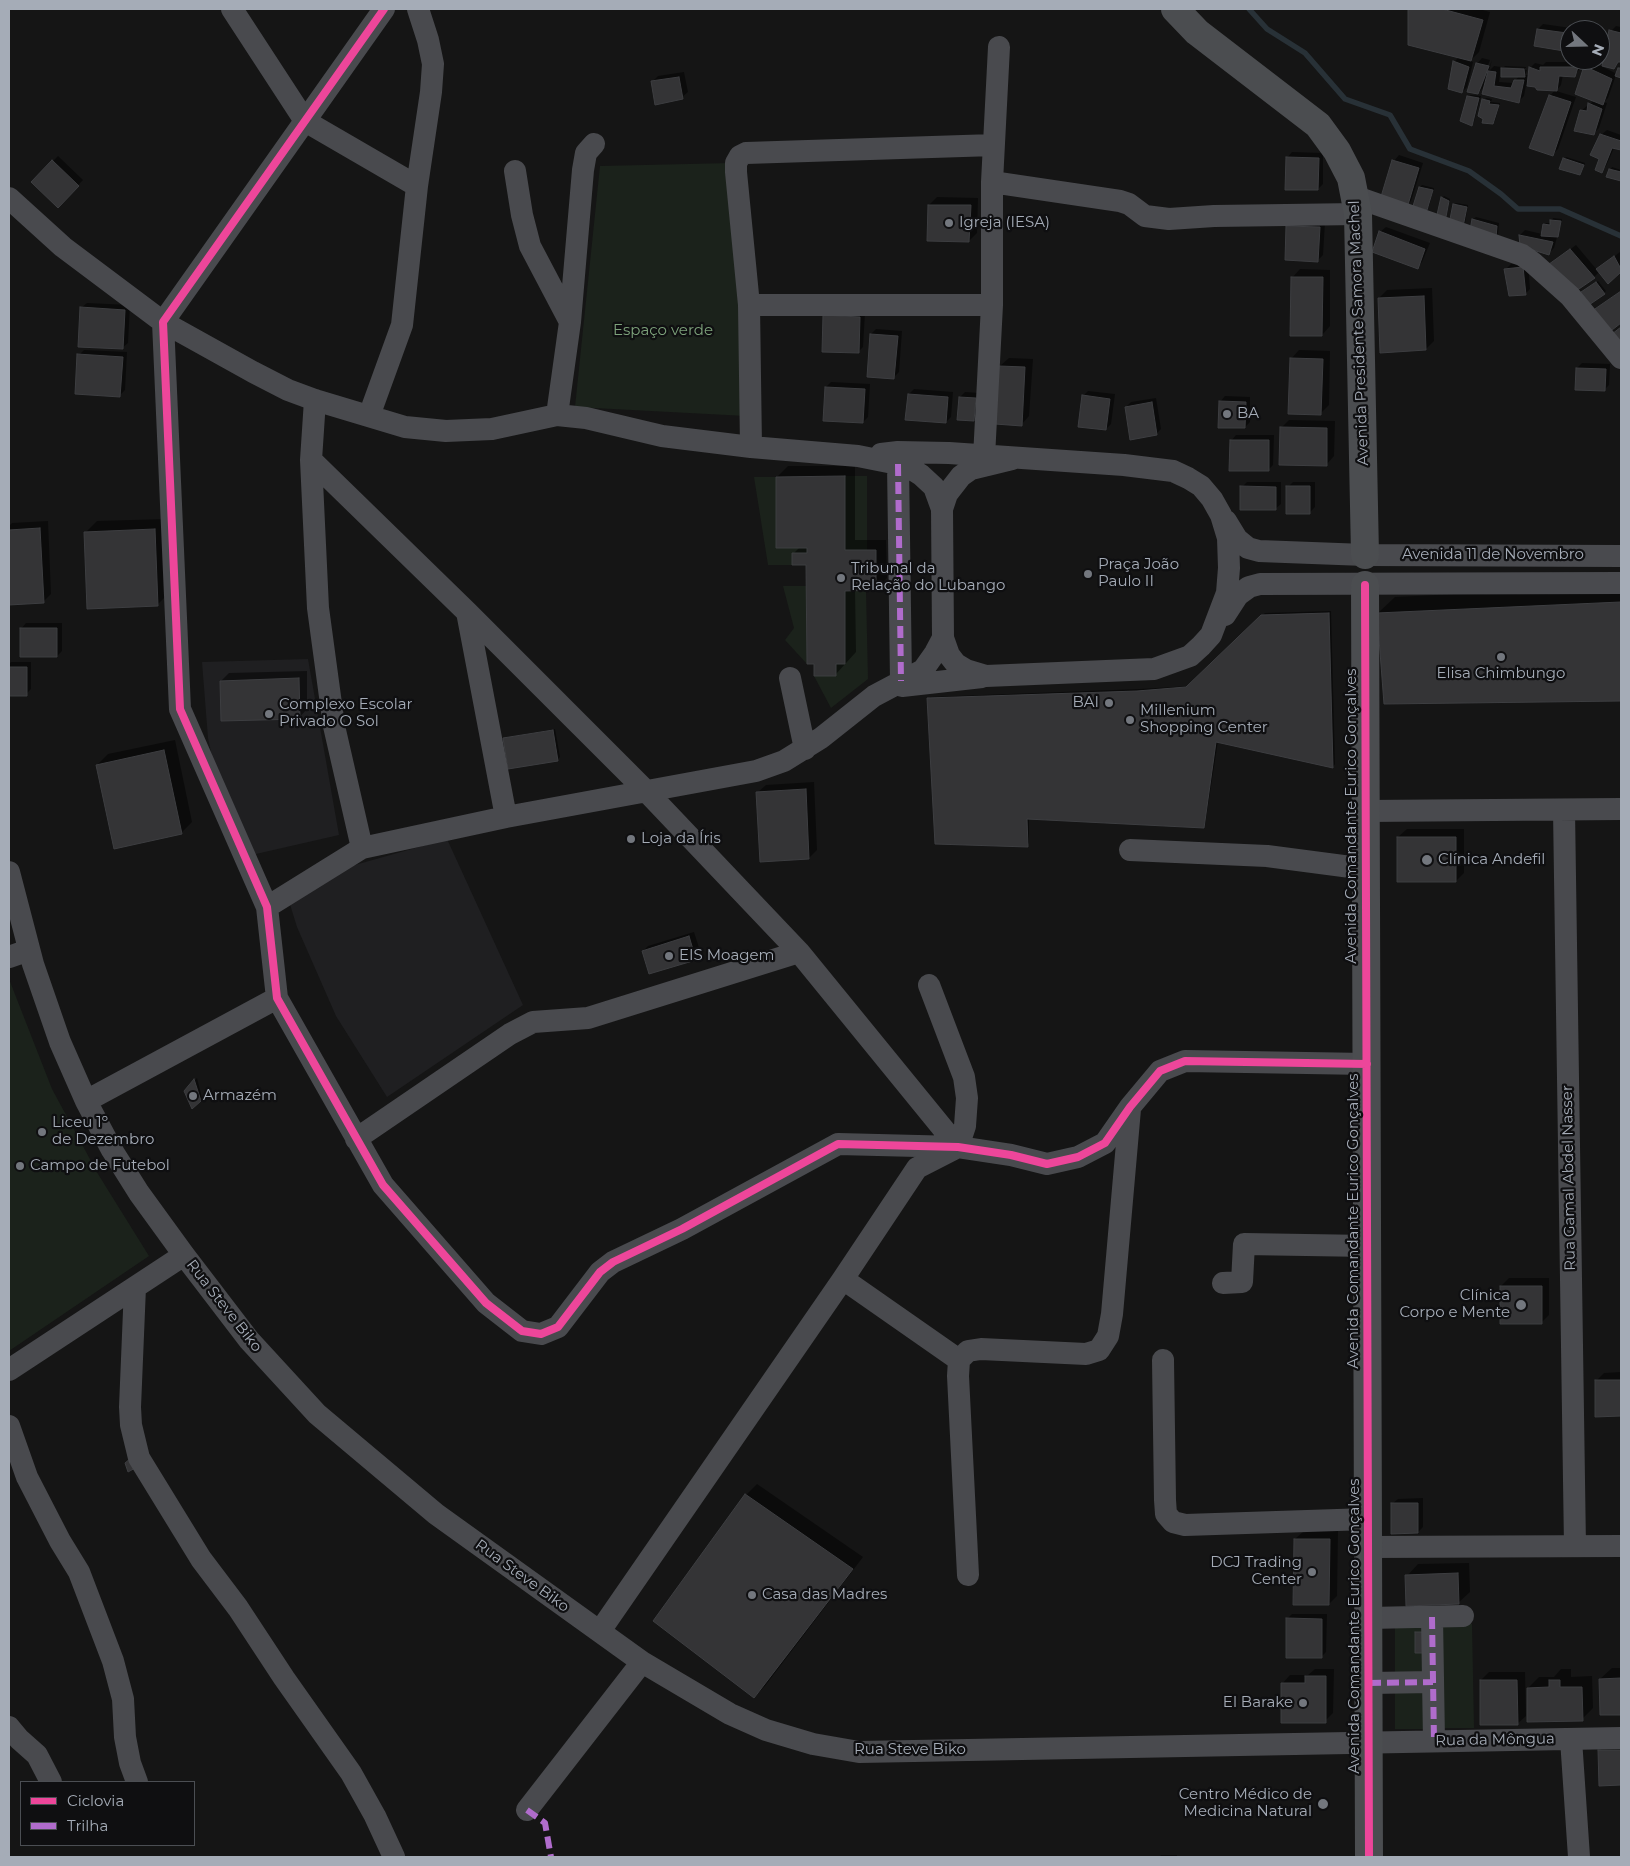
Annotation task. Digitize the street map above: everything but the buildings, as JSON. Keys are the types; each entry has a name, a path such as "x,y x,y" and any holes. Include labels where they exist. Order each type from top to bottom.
{"main road":[{"name":"Avenida Presidente Samora Machel","path":"1176,9 1178,14 1197,32 1318,125 1337,151 1351,178 1357,206 1365,555"},
{"name":"Avenida Comandante Eurico Gonçalves","path":"1365,585 1370,1857"}],"street":[{"path":"232,9 305,121 417,186"},
{"path":"384,9 163,322 180,709 267,908 277,998 383,1185 486,1303 522,1331 541,1334 558,1327 600,1272 612,1262 682,1229 838,1144 958,1148 1011,1155 1047,1164 1078,1157 1105,1143 1130,1107 1160,1071 1185,1061 1367,1064"},
{"path":"369,416 402,325 417,186 431,92 433,64 418,9"},
{"path":"984,456 992,305 992,182 999,47"},
{"path":"557,415 570,322 583,170 586,153 594,144"},
{"path":"751,447 748,305 736,172 736,163 740,156 746,153 994,145"},
{"path":"515,171 522,215 530,246 570,322"},
{"path":"992,182 1120,202 1129,204 1146,216 1169,219 1357,206 1522,255 1570,296 1621,358"},
{"path":"9,198 63,247 163,322 288,390 315,400 405,427 446,431 492,429 557,415 586,418 662,436 751,447 858,456 898,464 921,475 934,488 942,509"},
{"path":"748,305 992,305"},
{"path":"315,400 311,460 318,608 334,726 362,848"},
{"path":"858,456 898,452 949,453 1012,459 1124,465 1173,471 1201,486 1212,499 1221,515 1228,538 1229,568 1227,593 1212,634 1190,656 1154,669 986,676 896,684"},
{"path":"986,676 966,670 956,664 949,655 943,638 942,509 947,494 961,476 971,469 1012,459"},
{"path":"311,460 467,612 647,792 798,952 958,1148"},
{"path":"896,684 898,464"},
{"name":"Avenida 11 de Novembro","path":"1212,499 1237,539 1248,548 1259,551 1365,555 1621,556"},
{"path":"1365,555 1354,562 1352,570 1354,578 1365,585"},
{"name":"Avenida 11 de Novembro","path":"1212,634 1238,596 1249,587 1260,584 1621,583"},
{"path":"467,612 506,817"},
{"path":"267,908 362,848 506,817 756,771 784,761 805,749 874,696 923,670 935,654 943,638"},
{"path":"790,678 805,749"},
{"path":"1366,811 1621,809"},
{"name":"Rua Gamal Abdel Nasser","path":"1564,810 1575,1546"},
{"path":"1130,850 1267,856 1366,869"},
{"name":"Rua Steve Biko","path":"9,872 19,953 86,1101 126,1171 184,1255 249,1340 317,1414 436,1514 642,1662 730,1714 766,1730 813,1744 860,1752 1369,1742"},
{"path":"356,1139 510,1034 533,1022 588,1018 798,952"},
{"path":"600,1631 844,1279 918,1168 958,1148 965,1126 967,1098 964,1077 930,985"},
{"path":"86,1101 277,998"},
{"path":"968,1575 958,1376 959,1360 968,1351 981,1349 1086,1354 1099,1350 1108,1336 1112,1314 1130,1107"},
{"path":"1223,1283 1242,1282 1244,1244 1368,1246"},
{"path":"9,1370 184,1255"},
{"path":"844,1279 959,1360"},
{"path":"135,1287 130,1407 131,1425 139,1458 201,1559 238,1608 284,1678 351,1773 376,1816 394,1857"},
{"path":"1164,1360 1164,1500 1166,1514 1173,1522 1185,1525 1368,1519"},
{"path":"9,1426 26,1477 79,1572 113,1661 123,1699 125,1737 130,1763 137,1781"},
{"path":"1368,1547 1621,1546"},
{"path":"1369,1618 1462,1616"},
{"path":"1432,1617 1434,1741"},
{"path":"527,1810 642,1662"},
{"path":"1369,1683 1433,1682"},
{"path":"9,1727 18,1739 37,1755 50,1781"},
{"name":"Rua da Môngua","path":"1369,1742 1621,1738"},
{"path":"1571,1739 1579,1857"}],"shaded area":[{"path":"308,659 339,835 234,859 208,738 202,662"},
{"path":"447,839 523,1005 387,1097 336,1016 297,927 284,885"}],"green space":[{"name":"Espaço verde","path":"732,163 746,416 575,407 600,166"},
{"path":"845,476 867,476 867,550 845,550"},
{"path":"754,477 776,477 776,548 807,548 807,553 792,553 792,565 768,565"},
{"path":"783,586 806,586 807,664 785,640 794,628"},
{"path":"866,590 868,679 831,708 814,676 836,676 836,664 845,664 845,591"},
{"name":"Liceu 1º de Dezembro","path":"9,979 52,1089 98,1174 149,1256 9,1351"},
{"path":"1395,1624 1426,1624 1426,1676 1395,1676"},
{"path":"1436,1624 1472,1624 1474,1728 1438,1728"},
{"path":"1427,1688 1427,1729 1395,1729 1395,1689"}],"waterway":[{"path":"1249,9 1267,29 1305,53 1345,99 1390,115 1410,149 1469,171 1518,209 1560,209 1621,236"}],"marked path":[{"path":"898,464 901,681"},
{"path":"1432,1617 1434,1741"},
{"path":"1369,1683 1433,1682"},
{"path":"527,1810 545,1823 551,1857"}],"cycle path":[{"path":"384,9 163,322 180,709 267,907 277,998 383,1185 486,1303 522,1331 541,1334 558,1327 600,1272 613,1262 682,1229 838,1144 958,1147 1011,1155 1047,1164 1078,1157 1105,1143 1130,1107 1160,1071 1185,1061 1367,1064"},
{"path":"1365,585 1369,1857"}],"place":[{"name":"Igreja (IESA)","path":"949,223"},
{"name":"BA","path":"1227,414"},
{"name":"Praça João Paulo II","path":"1088,574"},
{"name":"Tribunal da Relação do Lubango","path":"841,578"},
{"name":"Elisa Chimbungo","path":"1501,657"},
{"name":"BAI","path":"1109,703"},
{"name":"Complexo Escolar Privado O Sol","path":"269,714"},
{"name":"Millenium Shopping Center","path":"1130,720"},
{"name":"Loja da Íris","path":"631,839"},
{"name":"Clínica Andefil","path":"1427,860"},
{"name":"EIS Moagem","path":"669,956"},
{"name":"Armazém","path":"193,1096"},
{"name":"Liceu 1º de Dezembro","path":"42,1132"},
{"name":"Campo de Futebol","path":"20,1166"},
{"name":"Clínica Corpo e Mente","path":"1521,1305"},
{"name":"DCJ Trading Center","path":"1312,1572"},
{"name":"Casa das Madres","path":"752,1595"},
{"name":"El Barake","path":"1303,1703"},
{"name":"Centro Médico de Medicina Natural","path":"1323,1804"}]}
